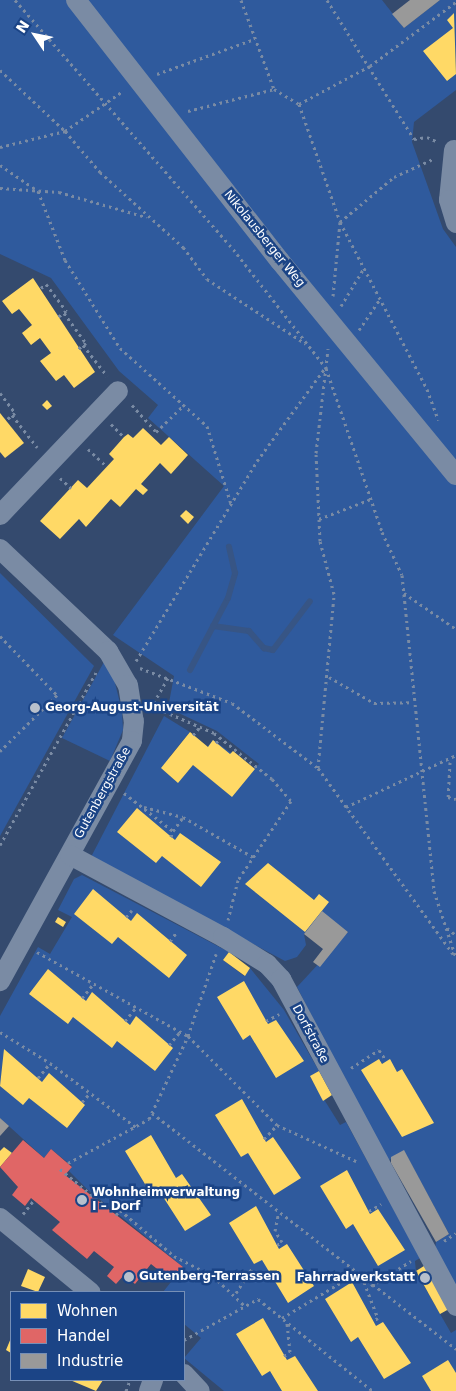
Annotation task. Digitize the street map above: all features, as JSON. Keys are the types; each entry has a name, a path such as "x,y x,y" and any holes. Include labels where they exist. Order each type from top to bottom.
{"street":[{"name":"Nikolausberger Weg","path":"76,0 166,117 456,475"},
{"path":"454,150 449,200 456,223"},
{"path":"0,515 118,390"},
{"name":"Gutenbergstraße","path":"0,549 108,651 127,666 134,721 132,741 0,981"},
{"name":"Dorfstraße","path":"70,855 223,937 267,964 281,979 456,1306"},
{"path":"0,1218 89,1291"},
{"path":"185,1375 200,1391"}],"path":[{"path":"14,0 237,254 326,368 371,499 402,575 419,773 434,890 456,959"},
{"path":"241,0 274,89 299,104 340,222 427,389 440,425"},
{"path":"327,0 414,139 427,137 454,150"},
{"path":"299,104 370,66 456,2"},
{"path":"0,70 147,217 183,247 207,279 310,346"},
{"path":"166,117 274,89"},
{"path":"331,322 340,222 394,177 454,150"},
{"path":"0,165 38,191 64,260 120,348 207,426 231,504"},
{"path":"0,188 38,191 147,217"},
{"path":"41,288 46,284 86,343 78,349"},
{"path":"349,345 380,299"},
{"path":"58,318 64,313"},
{"path":"83,345 118,390"},
{"path":"326,368 231,504 127,666 168,678 232,703 318,768 456,959"},
{"path":"318,768 329,677 334,594 320,541 316,453 326,368"},
{"path":"0,393 15,412 6,420"},
{"path":"147,421 156,432 184,405"},
{"path":"319,519 371,499"},
{"path":"404,593 456,629"},
{"path":"0,636 58,695 0,751"},
{"path":"0,845 108,651"},
{"path":"329,677 374,703 413,702"},
{"path":"68,1163 136,1127 152,1113 188,1036 223,937 238,880 255,858 290,801 220,738 152,706 168,678"},
{"path":"193,735 200,727"},
{"path":"216,743 220,738"},
{"path":"346,807 419,773 450,762 456,755"},
{"path":"450,762 448,797 456,799"},
{"path":"112,777 120,791 173,831"},
{"path":"141,806 183,817 255,858"},
{"path":"171,837 183,817"},
{"path":"446,927 456,935"},
{"path":"21,943 188,1036 277,1125 332,1153 381,1169"},
{"path":"82,998 94,983"},
{"path":"125,1021 137,1006"},
{"path":"0,1032 50,1063 136,1127"},
{"path":"169,1045 180,1032"},
{"path":"342,1073 379,1050 386,1060"},
{"path":"38,1078 50,1063"},
{"path":"82,1102 90,1092"},
{"path":"152,1113 364,1281 456,1349"},
{"path":"264,1139 277,1125"},
{"path":"60,1169 116,1215 120,1210 174,1256 236,1293 246,1307"},
{"path":"369,1211 376,1207"},
{"path":"277,1245 282,1242 275,1231 278,1214"},
{"path":"437,1245 456,1233"},
{"path":"371,1286 406,1264"},
{"path":"236,1293 252,1268"},
{"path":"282,1318 355,1274"},
{"path":"364,1281 378,1318 373,1321"},
{"path":"185,1339 258,1299 373,1391"},
{"path":"284,1356 290,1352 287,1322"}],"shaded area":[{"path":"0,0 382,0 404,28 440,0 456,0 456,90 414,122 412,142 443,229 456,247 456,1287 435,1249 436,1242 449,1234 404,1151 386,1162 297,987 348,932 322,912 304,934 306,945 297,957 285,961 91,857 164,716 190,732 170,756 188,771 213,740 254,769 259,764 217,731 168,708 174,676 113,635 224,486 148,418 158,405 119,371 51,278 0,254"},
{"name":"Georg-August-Universität","path":"0,573 94,666 0,836"},
{"path":"104,662 113,675 122,711 123,730 110,761 62,738"},
{"path":"82,875 229,952 223,960 244,976 250,968 284,1010 319,1071 310,1077 340,1125 346,1122 420,1258 415,1261 416,1272 451,1333 456,1330 456,1391 224,1391 185,1359 201,1338 185,1325 185,1291 164,1291 183,1267 87,1189 69,1171 72,1166 51,1149 44,1158 0,1118 0,1016 38,947 50,954 72,917 58,910 74,879"}],"building: Wohnen":[{"path":"454,13 456,74 447,81 423,51 453,28 447,20"},
{"path":"33,278 95,372 74,388 64,375 56,381 40,361 51,353 40,338 31,345 22,333 32,325 19,309 12,314 2,301"},
{"path":"47,400 52,406 47,410 42,405"},
{"path":"0,413 24,443 5,458 0,452"},
{"path":"143,428 161,445 169,437 188,455 171,474 160,463 141,484 148,490 143,495 136,489 120,507 111,499 86,527 79,519 60,539 40,521 78,480 87,488 114,459 109,454 124,437 128,434 133,438"},
{"path":"186,510 194,517 188,524 180,516"},
{"path":"190,732 208,747 213,740 230,754 233,751 255,769 232,797 193,765 178,783 161,768"},
{"path":"137,808 175,840 180,833 221,862 201,887 162,856 156,863 117,832"},
{"path":"268,863 314,900 319,894 329,902 305,932 245,884"},
{"path":"93,889 131,921 137,913 187,955 169,978 118,937 112,944 74,914"},
{"path":"58,917 66,922 63,927 55,922"},
{"path":"229,952 250,968 245,976 223,960"},
{"path":"48,969 86,1001 92,992 130,1025 136,1016 173,1048 155,1071 117,1041 112,1048 73,1017 68,1024 29,994"},
{"path":"244,981 268,1024 276,1020 304,1061 276,1078 250,1035 243,1040 217,997"},
{"path":"4,1049 42,1082 49,1073 85,1105 67,1128 29,1098 23,1105 0,1086"},
{"path":"379,1059 382,1064 390,1059 397,1072 402,1069 434,1123 402,1137 361,1070"},
{"path":"319,1071 332,1095 323,1101 310,1076"},
{"path":"242,1099 266,1142 273,1137 301,1178 274,1195 248,1153 241,1157 215,1115"},
{"path":"151,1135 176,1178 182,1174 211,1215 185,1231 158,1189 151,1194 125,1151"},
{"path":"4,1147 12,1153 0,1167 0,1151"},
{"path":"347,1170 370,1214 378,1209 405,1250 378,1266 353,1224 346,1229 320,1186"},
{"path":"256,1206 279,1249 287,1244 314,1286 288,1303 262,1260 254,1264 229,1223"},
{"path":"424,1266 449,1309 440,1314 416,1271"},
{"path":"28,1269 45,1277 38,1291 21,1286"},
{"path":"352,1282 376,1326 383,1322 411,1363 384,1379 358,1337 351,1342 325,1299"},
{"path":"263,1318 287,1360 295,1356 318,1391 282,1391 270,1371 262,1376 236,1334"},
{"path":"10,1340 10,1352 6,1350"},
{"path":"448,1360 456,1373 456,1391 431,1391 422,1376"},
{"path":"72,1381 102,1381 96,1391"}],"building: Handel":[{"path":"23,1140 44,1158 51,1149 72,1167 65,1175 183,1267 172,1281 151,1264 135,1284 124,1275 116,1284 107,1276 114,1267 94,1251 87,1259 52,1230 60,1222 31,1198 25,1206 12,1195 18,1187 0,1167"}],"building: Industrie":[{"path":"410,0 440,0 404,28 392,14"},
{"path":"322,911 348,932 320,967 313,962 323,949 304,934"},
{"path":"0,1118 9,1126 0,1136"},
{"path":"404,1150 449,1234 436,1242 391,1163 391,1157"}],"waterway":[{"path":"190,670 228,598 235,573 229,547"},
{"path":"213,626 249,631 264,648 273,650 310,601"}],"place":[{"name":"Georg-August-Universität","path":"35,708"},
{"name":"Wohnheimverwaltung Ⅰ – Dorf","path":"82,1200"},
{"name":"Gutenberg-Terrassen","path":"129,1277"},
{"name":"Fahrradwerkstatt","path":"425,1278"}]}
